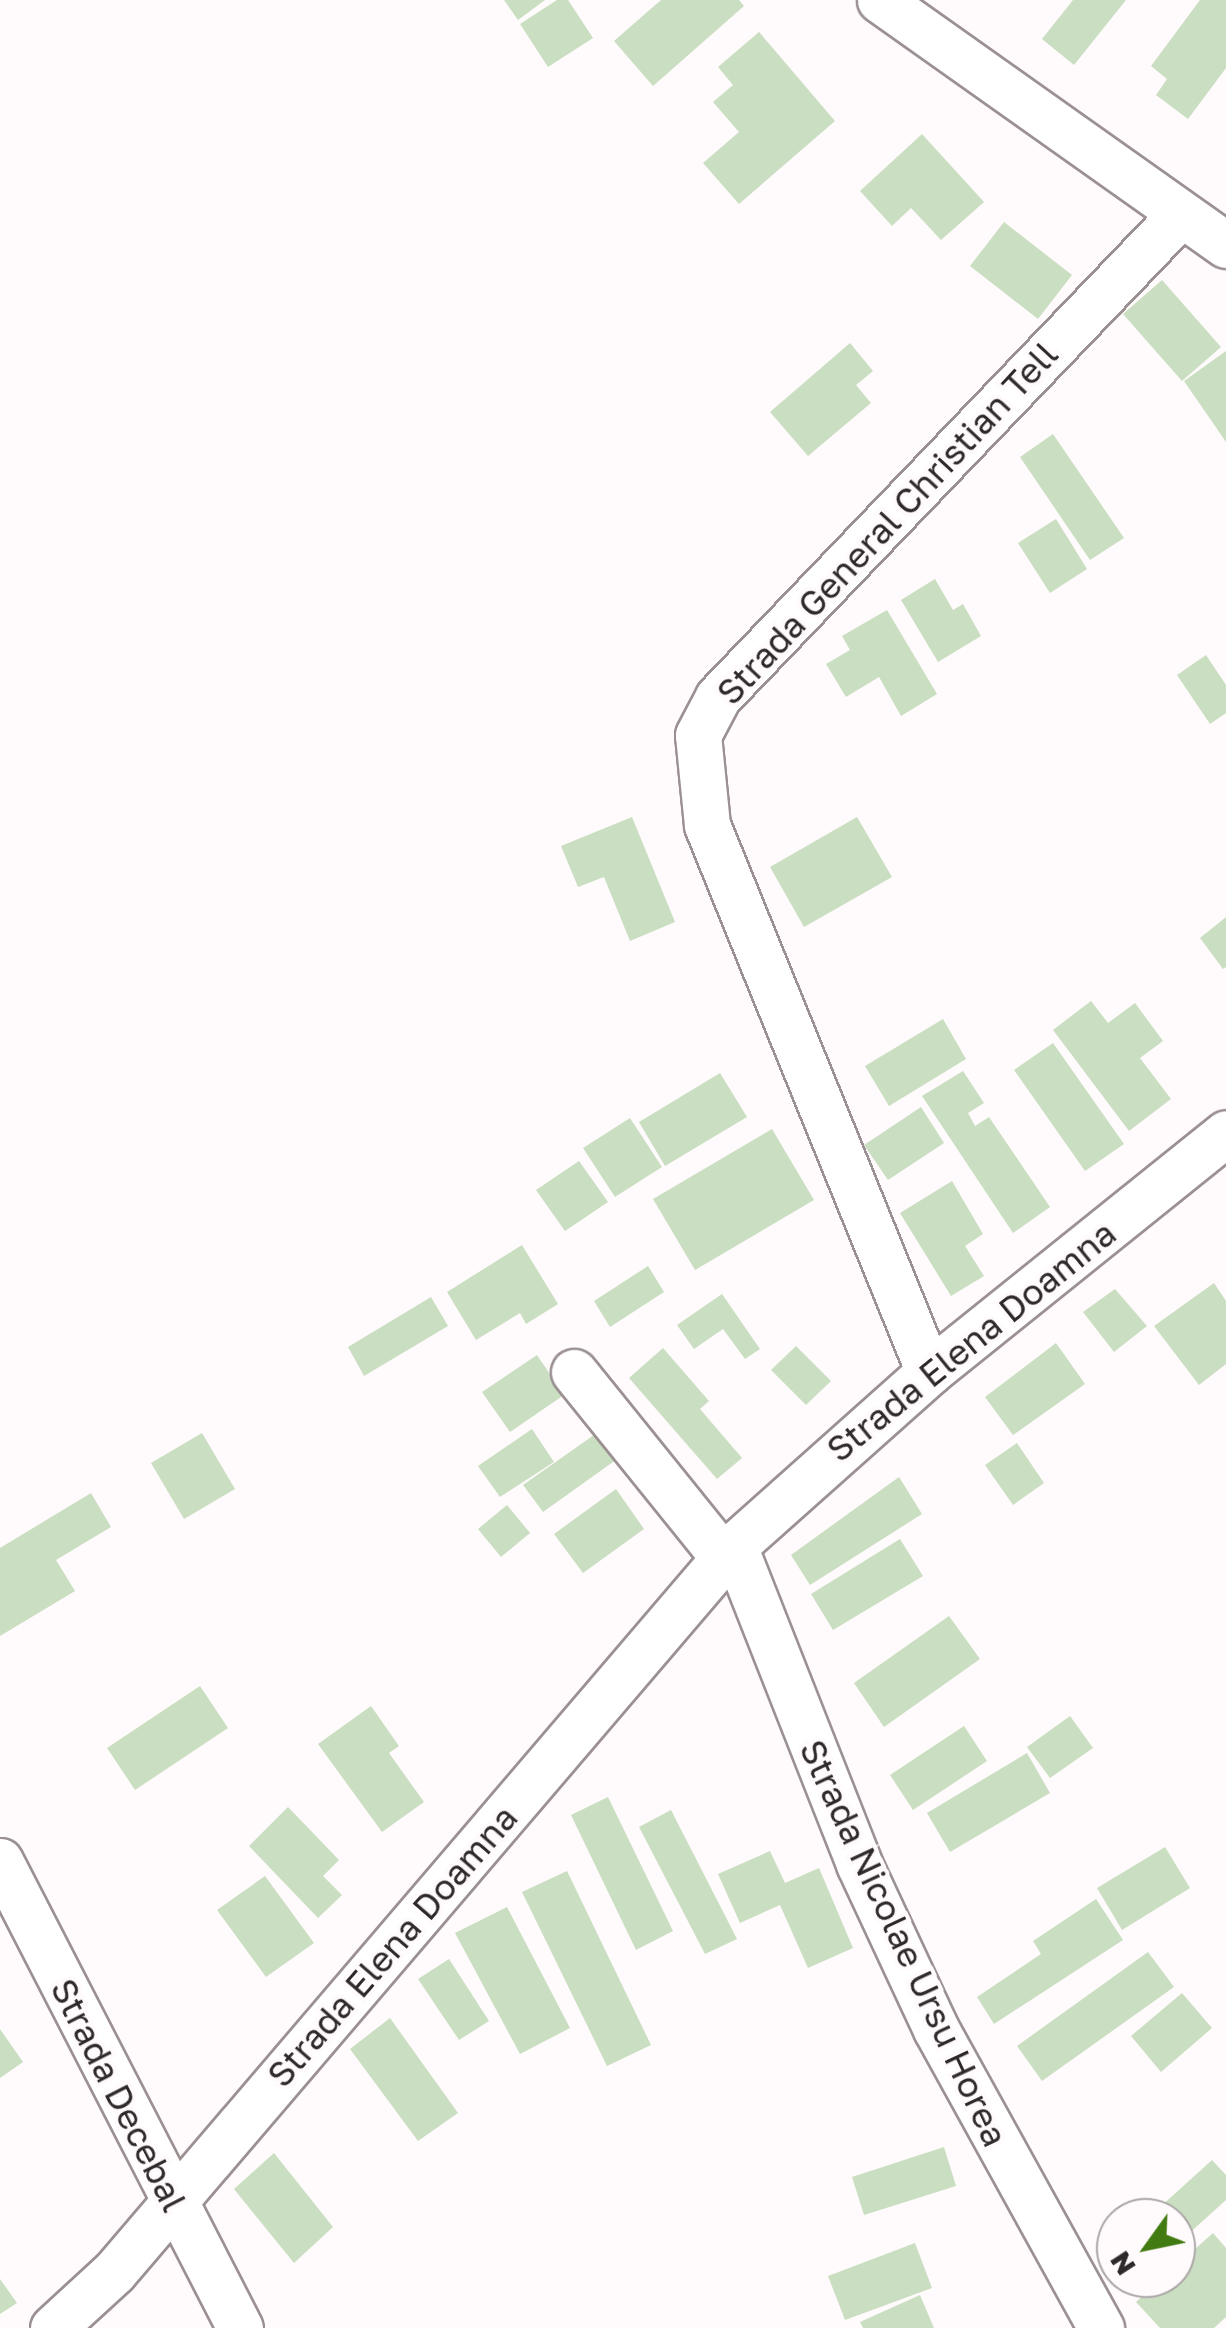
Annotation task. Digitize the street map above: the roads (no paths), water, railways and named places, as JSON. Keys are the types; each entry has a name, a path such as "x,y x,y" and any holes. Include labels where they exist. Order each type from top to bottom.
{"street":[{"path":"880,0 1226,244"},
{"name":"Strada General Christian Tell","path":"929,1372 707,825 698,735 718,697 1181,214"},
{"name":"Strada Elena Doamna","path":"53,2328 114,2272 729,1552 929,1372 1226,1132"},
{"path":"574,1372 729,1552"},
{"name":"Strada Nicolae Ursu Horea","path":"729,1552 859,1864 936,2029 1101,2328"},
{"name":"Strada Decebal","path":"0,1861 240,2328"}]}
